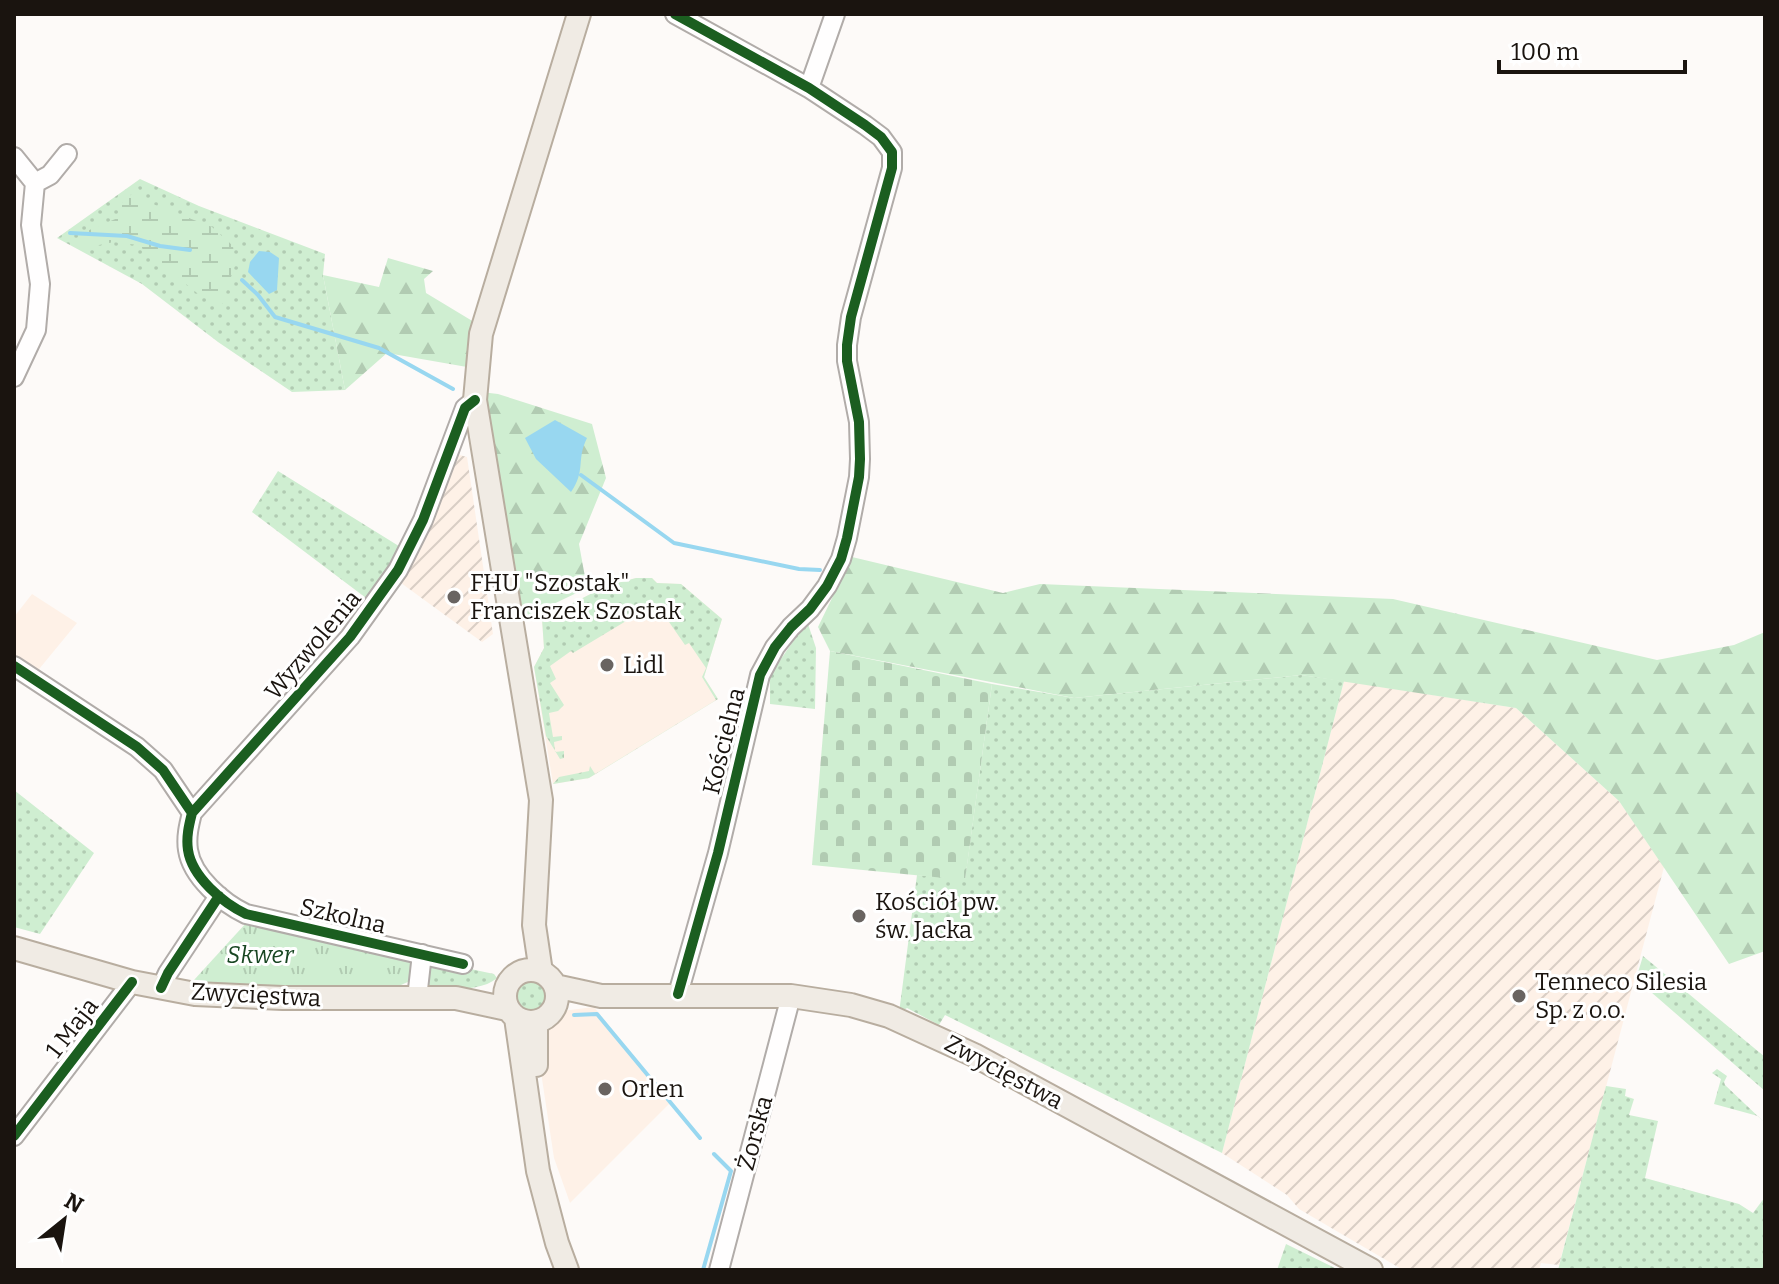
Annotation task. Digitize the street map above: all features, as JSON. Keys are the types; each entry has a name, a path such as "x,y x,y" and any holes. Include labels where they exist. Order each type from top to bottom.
{"main road":[{"name":"Wyzwolenia","path":"520,1016 504,997 536,984 534,925 541,800 475,400 481,334 579,14"},
{"name":"Zwycięstwa","path":"14,948 132,982 195,994 242,998 456,998 536,984 585,1001 601,996 678,994 791,996 860,1007 933,1035 1371,1270"},
{"path":"536,984 544,1019 520,1016 538,1171 567,1270"},
{"name":"Zwycięstwa","path":"456,998 520,1016"}],"street":[{"path":"675,14 809,88 835,14"},
{"name":"Kościelna","path":"678,994 760,675 775,647 827,586 841,559 859,477 859,422 847,361 847,345 851,317 892,168 892,152 881,137 809,88"},
{"path":"35,183 50,175 67,154"},
{"path":"14,157 35,183 31,225 40,284 36,330 14,377"},
{"name":"Wyzwolenia","path":"192,813 350,637 390,582 423,520 465,408 475,400"},
{"path":"14,666 137,747 163,770 192,813 187,836 188,854 196,869 219,896 161,988"},
{"name":"Szkolna","path":"219,896 246,914 463,964"},
{"path":"417,998 422,954"},
{"name":"1 Maja","path":"14,1136 132,982"},
{"name":"Żorska","path":"719,1270 791,996"}],"shaded area":[{"path":"456,454 467,457 493,634 482,642 401,583"},
{"path":"636,578 681,584 722,619 704,677 718,699 589,778 553,784 534,667 544,648 542,619 606,586"},
{"path":"32,594 77,623 35,674 14,661 14,617"},
{"path":"1344,681 1516,708 1619,801 1664,867 1559,1265 1541,1263 1539,1270 1403,1270 1299,1209 1287,1195 1222,1153"},
{"path":"594,1007 670,1103 570,1203 554,1158 539,1059 544,1026 562,1011"}],"green space":[{"path":"140,179 199,206 325,254 323,275 345,390 292,392 218,342 142,284 57,238"},
{"path":"138,188 145,201 212,227 233,246 235,265 221,307 197,293 138,245 114,242 84,248 78,241 87,231 120,217 121,204"},
{"path":"388,258 433,271 424,279 426,293 474,322 467,367 387,353 345,390 323,275 379,287"},
{"path":"481,392 498,394 592,424 606,478 579,544 587,588 520,620"},
{"path":"278,471 402,548 366,598 252,512"},
{"path":"852,557 1003,593 1040,584 1393,599 1657,660 1734,645 1765,632 1765,951 1729,964 1619,801 1516,708 1301,675 1074,698 830,651 818,627"},
{"path":"636,578 652,578 657,583 681,584 722,619 704,677 718,699 589,778 553,784 559,777 589,771 590,766 595,774 716,700 702,677 706,668 689,643 685,645 660,609 650,615 646,609 550,666 556,679 550,683 564,705 558,711 549,713 553,737 562,736 562,740 554,742 555,751 546,736 534,667 544,648 542,619 606,586"},
{"path":"807,621 816,648 815,709 770,704 770,675"},
{"path":"830,651 992,684 965,880 812,865"},
{"path":"1301,675 1344,681 1222,1153 945,1015 939,1025 907,1008 899,1013 917,875 965,879 992,684 1074,698"},
{"path":"564,751 564,758 560,759 556,752"},
{"path":"14,790 94,853 40,934 14,927"},
{"name":"Skwer","path":"247,922 413,961 410,981 401,985 210,987 194,980"},
{"path":"1643,956 1765,1057 1765,1091 1636,979"},
{"path":"428,963 494,974 497,978 473,988 429,989"},
{"path":"530,978 543,983 548,996 543,1009 530,1014 517,1009 512,996 517,983"},
{"path":"1717,1069 1727,1076 1725,1085 1757,1116 1714,1104 1721,1079 1712,1073"},
{"path":"1606,1086 1626,1089 1625,1096 1634,1099 1629,1115 1658,1121 1645,1178 1739,1204 1753,1213 1765,1197 1765,1270 1558,1270"},
{"path":"1286,1244 1339,1270 1277,1270"}],"water":[{"path":"259,251 270,252 279,258 277,290 269,294 248,272 250,262"},
{"path":"555,420 587,438 576,485 571,492 536,459 525,438"}],"waterway":[{"path":"70,233 127,236 160,246 190,250"},
{"path":"242,280 275,317 379,348 453,389"},
{"path":"581,475 674,543 799,569 820,570"},
{"path":"574,1015 597,1014 700,1138"},
{"path":"703,1270 731,1171 714,1154"}],"cycle path":[{"path":"675,14 809,88 881,137 892,152 892,168 851,317 847,345 847,361 859,422 860,459 847,538 841,559 827,586 775,647 760,675 718,853 678,994"},
{"path":"463,964 246,914 219,896 202,879 191,860 187,840 192,813 350,637 398,570 423,520 465,408 475,400"},
{"path":"14,666 137,747 163,770 192,813"},
{"path":"161,988 219,896"},
{"path":"14,1136 132,982"}],"place":[{"name":"FHU \"Szostak\" Franciszek Szostak","path":"454,597"},
{"name":"Lidl","path":"607,665"},
{"name":"Kościół pw. św. Jacka","path":"859,916"},
{"name":"Tenneco Silesia Sp. z o.o.","path":"1519,996"},
{"name":"Orlen","path":"605,1089"}]}
